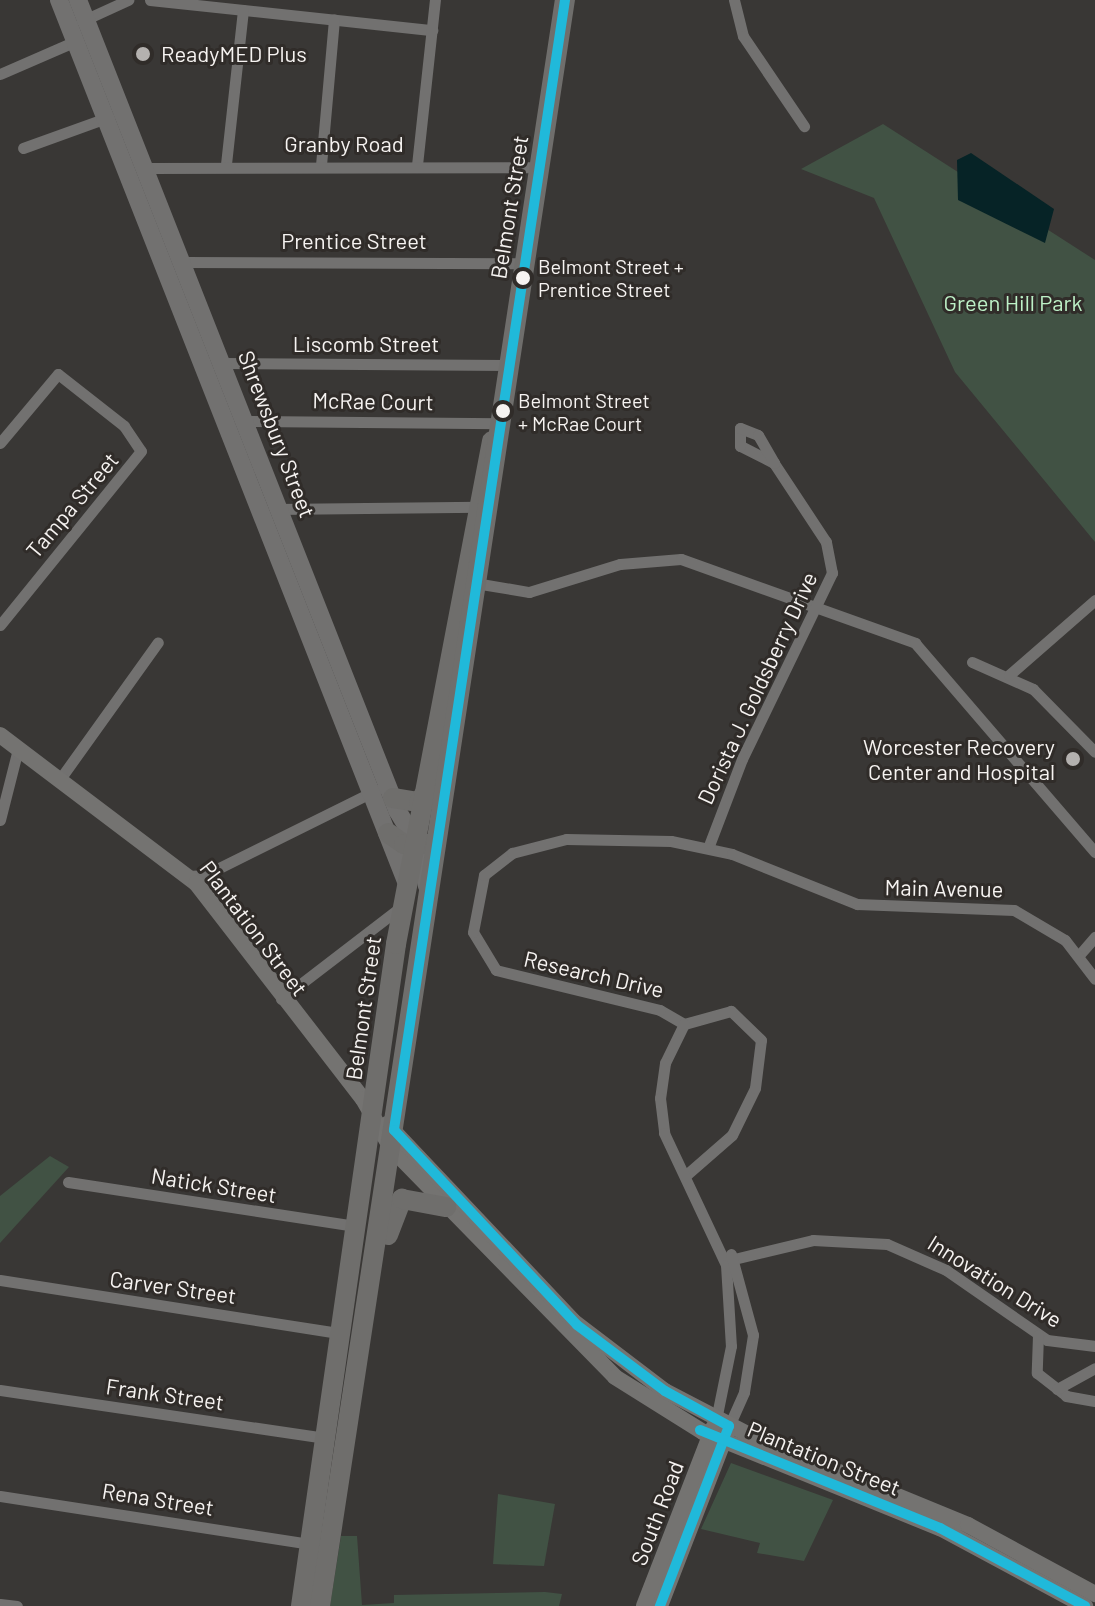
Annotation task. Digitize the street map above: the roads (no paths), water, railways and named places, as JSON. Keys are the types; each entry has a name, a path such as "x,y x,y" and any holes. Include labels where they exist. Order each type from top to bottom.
{"highway":[{"name":"Belmont Street","path":"320,1606 393,1139 417,885 428,843 474,583 565,0"},
{"name":"Belmont Street","path":"428,843 429,787 474,583 479,507 499,423"},
{"path":"385,791 419,802 429,787"},
{"path":"388,833 428,843"},
{"name":"Belmont Street","path":"301,1606 403,906 417,885"},
{"path":"354,1385 368,1364 395,1206 414,1196 446,1207"}],"main road":[{"name":"Shrewsbury Street","path":"59,0 78,29 148,168 246,421 272,510"},
{"name":"Shrewsbury Street","path":"78,0 78,29 109,117 385,791 428,843"},
{"name":"Plantation Street","path":"0,735 184,872 446,1207 599,1364 720,1431 940,1528 1085,1606"},
{"name":"Shrewsbury Street","path":"385,791 388,833 417,885"},
{"name":"Plantation Street","path":"393,1139 573,1321 720,1431 968,1525 1095,1594"},
{"name":"South Road","path":"644,1606 720,1431"},
{"name":"South Road","path":"660,1606 720,1431"}],"street":[{"path":"0,74 128,0"},
{"path":"150,0 432,30"},
{"path":"417,165 435,0"},
{"path":"734,0 743,36 804,126"},
{"path":"226,164 243,10"},
{"path":"321,165 334,20"},
{"path":"23,148 109,117"},
{"name":"Granby Road","path":"148,168 226,164 540,167"},
{"name":"Prentice Street","path":"184,262 524,263"},
{"name":"Liscomb Street","path":"224,363 507,365"},
{"name":"Tampa Street","path":"0,443 58,374 141,446 0,625"},
{"name":"McRae Court","path":"246,421 499,423"},
{"name":"Dorista J. Goldsberry Drive","path":"708,848 742,759 820,607 832,553 774,463"},
{"path":"272,510 479,507"},
{"path":"474,583 539,590 620,564 681,559 915,643 937,661 1095,852"},
{"path":"1009,675 1095,600"},
{"path":"60,779 158,642"},
{"path":"972,662 1009,675 1043,697 1095,752"},
{"path":"0,820 18,749"},
{"path":"184,872 205,875 385,791"},
{"name":"Research Drive","path":"685,1176 742,1121 762,1051 755,1028 731,1011 684,1024 660,1010 496,970 475,943 472,914 489,868 530,847 606,835 708,848"},
{"name":"Main Avenue","path":"708,848 857,904 1004,907 1047,925 1080,954 1095,979"},
{"path":"281,999 403,906"},
{"path":"1080,954 1095,937"},
{"name":"Research Drive","path":"684,1024 664,1066 660,1107 685,1176 717,1236 734,1259 748,1300 753,1347 720,1431"},
{"name":"Natick Street","path":"68,1182 354,1226"},
{"name":"Research Drive","path":"717,1236 731,1338 720,1431"},
{"name":"Innovation Drive","path":"734,1259 813,1240 887,1244 946,1270 1038,1335 1095,1346"},
{"name":"Carver Street","path":"0,1280 340,1333"},
{"path":"1038,1335 1034,1370 1057,1389 1095,1401"},
{"path":"1057,1389 1095,1368"},
{"name":"Frank Street","path":"0,1390 325,1438"},
{"name":"Rena Street","path":"0,1496 309,1544"},
{"path":"0,1604 17,1606"}],"water":[{"path":"971,153 1054,209 1045,243 958,200 957,160"}],"place":[{"name":"ReadyMED Plus","path":"143,54"},
{"name":"Belmont Street + Prentice Street","path":"523,278"},
{"name":"Belmont Street + McRae Court","path":"503,411"},
{"name":"Worcester Recovery Center and Hospital","path":"1073,759"}],"park label":[{"name":"Green Hill Park","path":"1013,303"}]}
